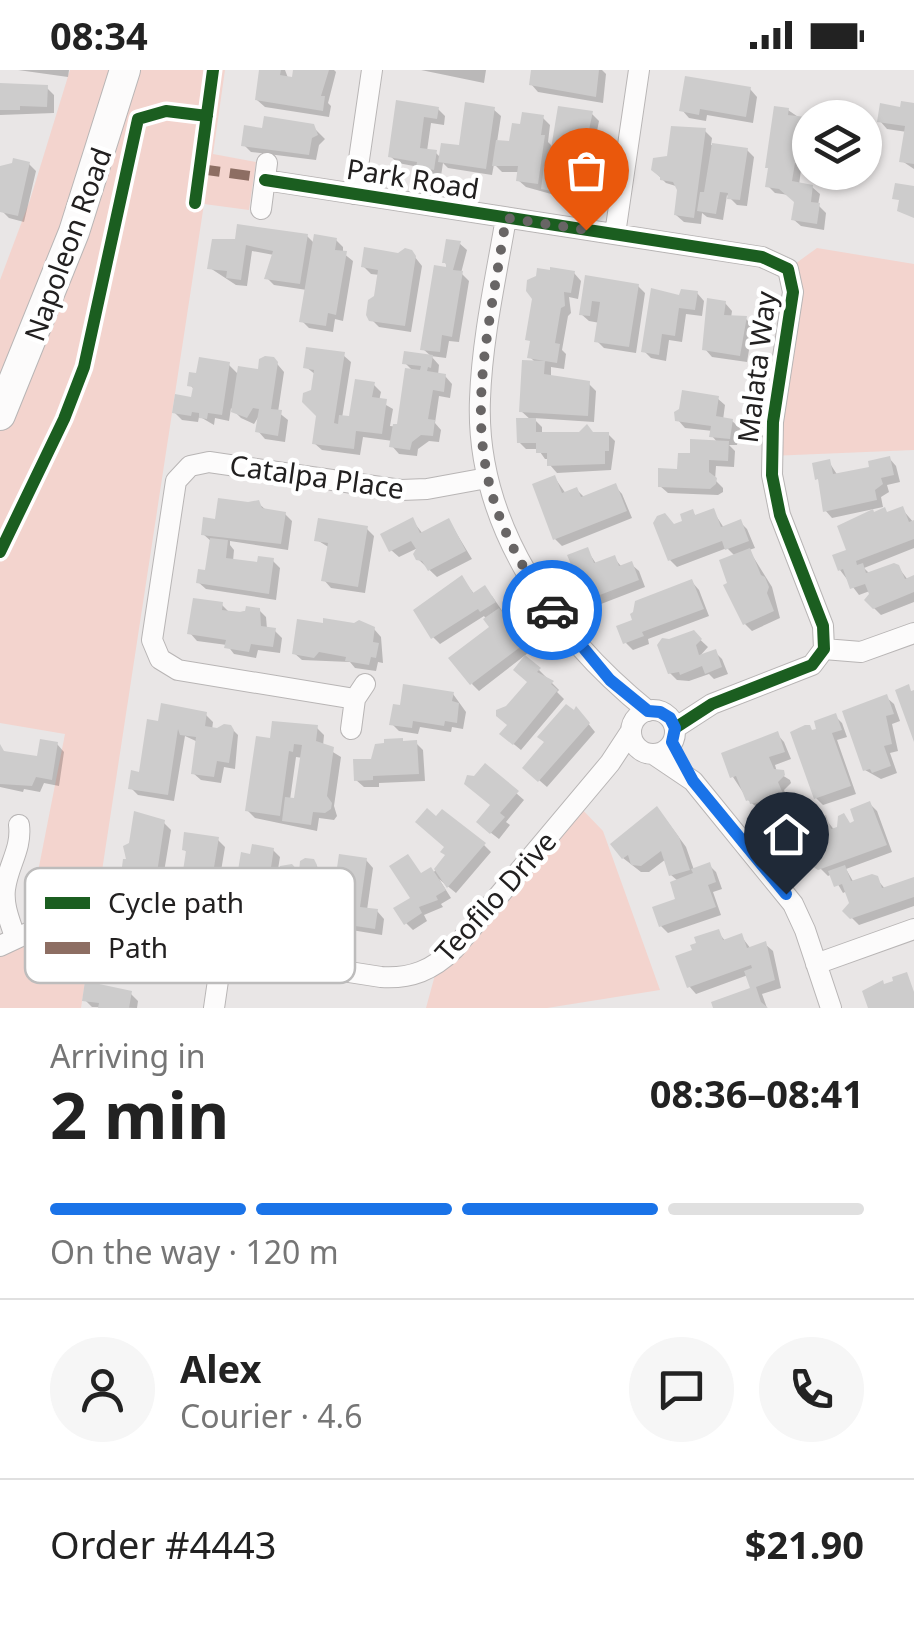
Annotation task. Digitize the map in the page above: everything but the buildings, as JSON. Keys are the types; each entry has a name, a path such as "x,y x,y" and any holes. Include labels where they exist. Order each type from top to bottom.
{"main road":[{"name":"Napoleon Road","path":"0,415 74,232 125,70"}],"street":[{"path":"354,194 372,70"},
{"path":"614,234 639,70"},
{"name":"Park Road","path":"261,209 266,172 354,194 762,257 788,269"},
{"path":"506,218 480,386 480,436 487,478 508,539 526,572 610,680 632,728 633,740 693,781"},
{"name":"Malata Way","path":"788,269 793,292 773,422 772,475 780,515 823,626 824,649"},
{"name":"Catalpa Place","path":"351,729 360,691 178,670 160,658 152,640 176,480 190,466 209,462 401,490 487,478"},
{"path":"632,728 638,716 712,704 804,669 818,660 824,649 861,652 914,633"},
{"path":"610,680 670,718 693,781 793,904 831,1008"},
{"path":"648,753 664,751 674,735 712,704"},
{"name":"Teofilo Drive","path":"355,973 406,976 428,969 454,948 610,764 632,728"},
{"name":"Teofilo Drive","path":"610,764 648,753"},
{"path":"8,941 6,886 21,842 19,825"},
{"path":"816,964 914,929"},
{"path":"214,1008 218,983"}],"shaded area":[{"path":"70,70 225,70 213,154 256,162 249,210 204,204 102,868 39,868 65,734 0,723 0,280 30,200"},
{"path":"817,248 914,264 914,450 770,456 788,269"},
{"path":"576,803 603,831 660,990 547,1008 426,1008 438,964"},
{"path":"25,934 25,983 85,983 81,1008 0,1008 0,946"}],"marked path":[{"path":"200,169 265,178"}],"cycle path":[{"path":"195,203 213,70"},
{"path":"0,552 64,419 84,367 138,119 166,111 207,116"},
{"path":"265,180 762,257 788,269 793,292 773,422 772,475 780,515 823,626 824,649 812,665 712,704 675,728"}],"way so far":[{"path":"552,610 514,552 493,501 480,436 480,386 506,218 586,230"}],"route":[{"path":"552,610 610,680 648,711 670,718 675,728 672,742 693,781 786,894"}]}
